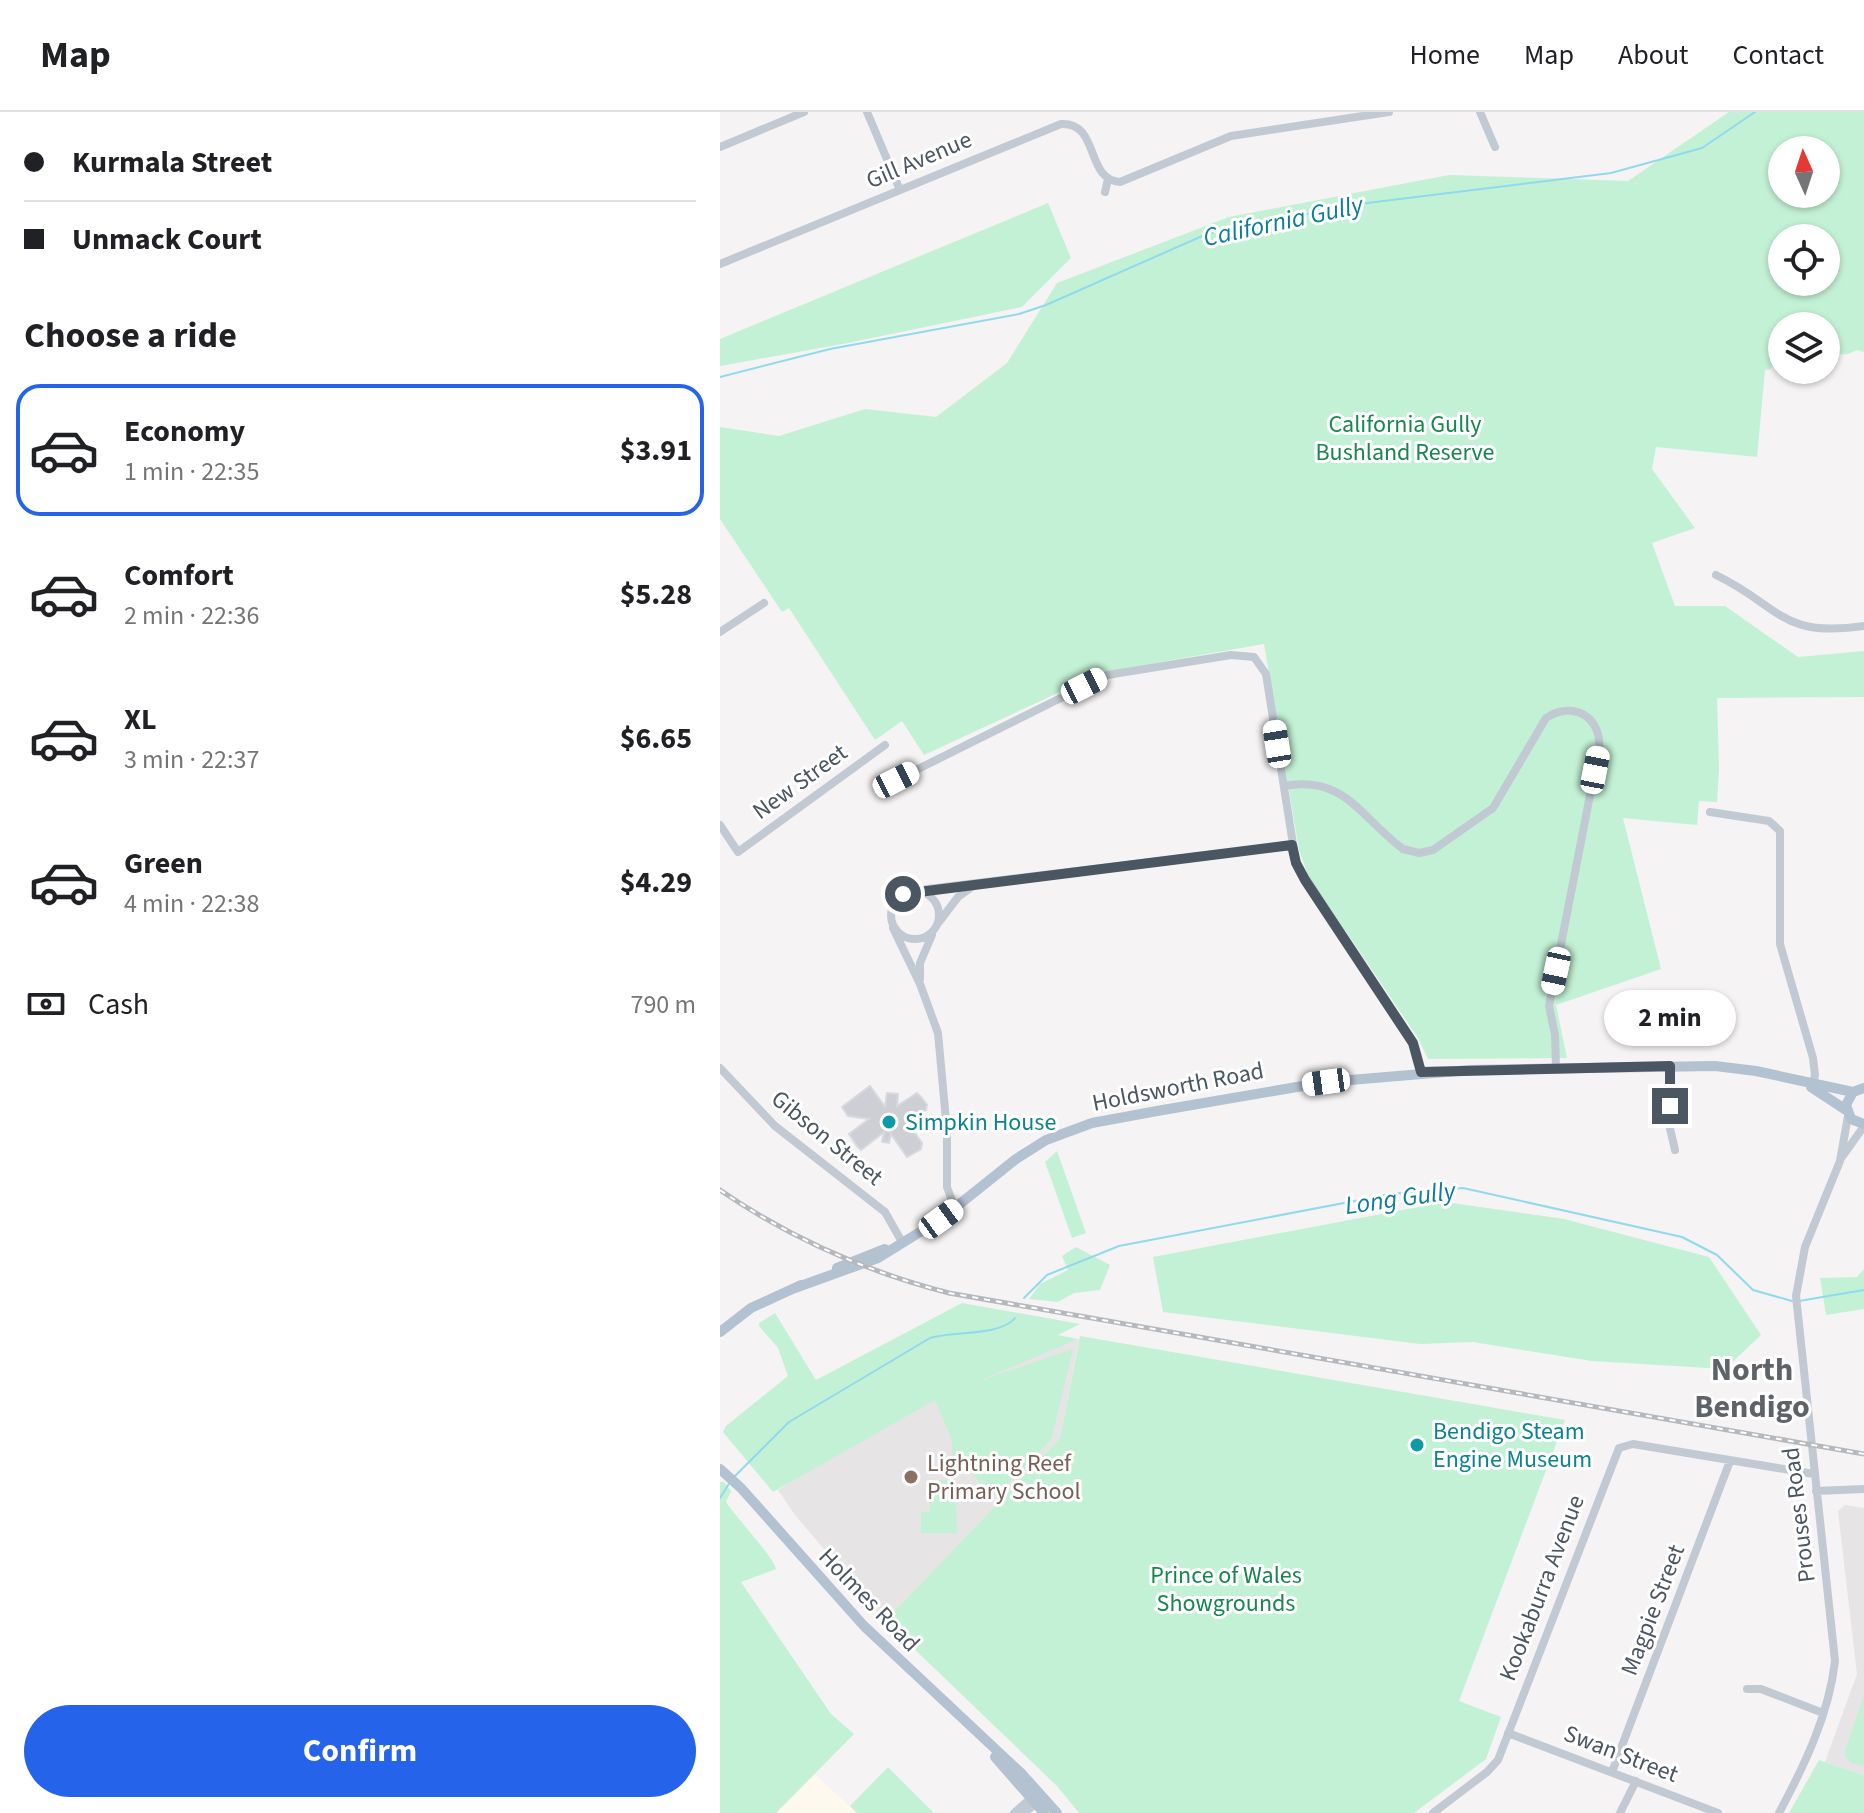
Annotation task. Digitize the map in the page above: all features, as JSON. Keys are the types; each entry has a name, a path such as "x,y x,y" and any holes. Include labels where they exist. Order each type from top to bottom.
{"main road":[{"name":"Holdsworth Road","path":"720,1332 751,1308 902,1242 955,1209 1036,1146 1080,1127 1304,1085 1421,1072 1723,1067 1782,1076 1813,1086 1861,1089"},
{"name":"Holdsworth Road","path":"1813,1086 1855,1122 1864,1125"},
{"path":"1847,1112 1847,1100 1861,1089"},
{"name":"Holmes Road","path":"720,1458 732,1478 854,1616 975,1732 1038,1798 1057,1813"},
{"name":"Holmes Road","path":"1038,1798 1044,1813"}],"street":[{"path":"867,112 900,190"},
{"path":"1105,192 1108,179 1115,182 1129,179 1231,136 1389,112"},
{"path":"1480,112 1495,147"},
{"path":"720,147 799,113"},
{"name":"Gill Avenue","path":"720,264 1047,128 1068,123 1083,132 1102,173 1108,179"},
{"path":"1716,575 1785,620 1803,627 1823,630 1864,626"},
{"path":"720,632 764,603"},
{"path":"896,780 1107,675 1239,654 1259,661 1266,674 1296,863 1413,1043 1421,1072"},
{"path":"1284,786 1309,782 1330,788 1403,849 1413,853 1428,852 1493,808 1546,718 1569,710 1591,718 1598,729 1599,749 1549,1006 1555,1035 1556,1069"},
{"name":"New Street","path":"720,825 738,852 885,745"},
{"path":"1710,812 1769,821 1780,831 1780,944 1813,1058 1813,1086"},
{"path":"955,1209 948,1192 940,1047 920,984 890,920 897,899 910,891 1292,845"},
{"path":"920,984 920,963 936,927 964,891 985,882"},
{"path":"920,890 936,903 936,927"},
{"path":"893,928 908,938 918,939 936,927"},
{"path":"1670,1066 1669,1124 1675,1150"},
{"name":"Gibson Street","path":"720,1068 775,1126 885,1212 902,1242"},
{"name":"Prouses Road","path":"1840,1161 1847,1112"},
{"name":"Prouses Road","path":"1779,1813 1802,1769 1823,1713 1835,1659 1796,1296 1805,1247 1840,1161 1864,1125"},
{"name":"Kookaburra Avenue","path":"1433,1813 1491,1769 1508,1733 1617,1450 1633,1444 1814,1474"},
{"name":"Magpie Street","path":"1612,1772 1730,1461"},
{"path":"1816,1491 1864,1489"},
{"path":"1747,1689 1761,1689 1823,1713"},
{"name":"Swan Street","path":"1508,1733 1718,1813"},
{"path":"1620,1813 1636,1781"},
{"path":"1014,1813 1038,1798"},
{"path":"1023,1813 1038,1798"}],"shaded area":[{"name":"Lightning Reef Primary School","path":"1079,1339 1060,1438 885,1621 795,1515 778,1490 936,1389"},
{"path":"1845,1505 1864,1508 1864,1775 1825,1762 1857,1674 1838,1511"},
{"path":"815,1774 857,1813 776,1813"}],"green space":[{"name":"California Gully Bushland Reserve","path":"1729,112 1864,112 1864,352 1857,350 1840,354 1840,312 1768,312 1768,370 1765,370 1757,457 1656,447 1652,469 1695,528 1652,543 1675,606 1725,606 1798,657 1864,651 1864,697 1717,698 1717,802 1699,801 1697,825 1623,818 1661,969 1556,1005 1567,1058 1428,1059 1418,1038 1345,930 1342,931 1309,878 1299,850 1264,644 1103,672 924,755 902,721 875,740 789,608 782,612 720,519 720,427 779,436 865,409 936,417 1007,363 1057,283 1229,217 1449,175 1628,181"},
{"path":"1048,203 1071,258 1022,307 720,366 720,339"},
{"path":"1057,1151 1086,1233 1072,1238 1045,1162"},
{"path":"1445,1202 1564,1219 1709,1257 1761,1335 1725,1369 1592,1361 1473,1342 1420,1344 1163,1312 1153,1257"},
{"path":"1076,1247 1110,1265 1100,1290 1074,1293 1058,1302 1029,1299 1040,1284 1068,1270 1062,1256"},
{"path":"1864,1269 1864,1309 1826,1315 1820,1278 1857,1277"},
{"path":"962,1303 1080,1324 1058,1335 1078,1339 976,1382 1073,1349 1051,1440 994,1497 952,1454 952,1440 935,1400 773,1492 723,1432 726,1426 788,1376 778,1348 759,1326 775,1313 816,1380"},
{"name":"Prince of Wales Showgrounds","path":"1080,1336 1565,1420 1459,1701 1501,1717 1486,1759 1414,1813 1079,1813 1057,1786 885,1621 1060,1438"},
{"path":"955,1480 957,1533 921,1533 921,1512 930,1511 930,1481"},
{"path":"720,1482 724,1482 731,1491 726,1502 776,1569 741,1582 831,1714 854,1734 776,1813 720,1813"},
{"path":"1864,1695 1864,1766 1851,1763 1844,1754"},
{"path":"1819,1760 1864,1775 1864,1813 1789,1813"},
{"path":"888,1767 934,1813 857,1813 850,1806"}],"building":[{"name":"Simpkin House","path":"870,1086 885,1107 887,1093 898,1094 897,1106 917,1093 921,1097 927,1105 926,1110 908,1124 922,1143 921,1149 907,1157 891,1134 889,1143 882,1142 884,1132 861,1150 857,1146 849,1134 869,1119 848,1116 842,1107"}],"waterway":[{"name":"California Gully","path":"720,377 830,349 1019,314 1209,233 1359,204 1611,173 1702,148 1755,112"},
{"name":"Long Gully","path":"1024,1298 1047,1275 1119,1246 1391,1194 1463,1188 1682,1237 1717,1255 1753,1290 1792,1301"},
{"name":"Long Gully","path":"1799,1301 1864,1290"},
{"name":"Long Gully","path":"734,1477 789,1422 930,1338 999,1328 1015,1318"},
{"name":"Long Gully","path":"720,1498 730,1482"}],"railway":[{"path":"720,1190 830,1252 888,1275 949,1293 1864,1454"}],"place":[{"name":"Simpkin House","path":"889,1122"},
{"name":"Bendigo Steam Engine Museum","path":"1417,1445"},
{"name":"Lightning Reef Primary School","path":"911,1477"}],"district":[{"name":"North Bendigo","path":"1752,1388"}],"route":[{"path":"903,894 976,882 1292,845 1296,863 1305,880 1417,1050 1421,1072 1670,1066 1670,1106"}]}
